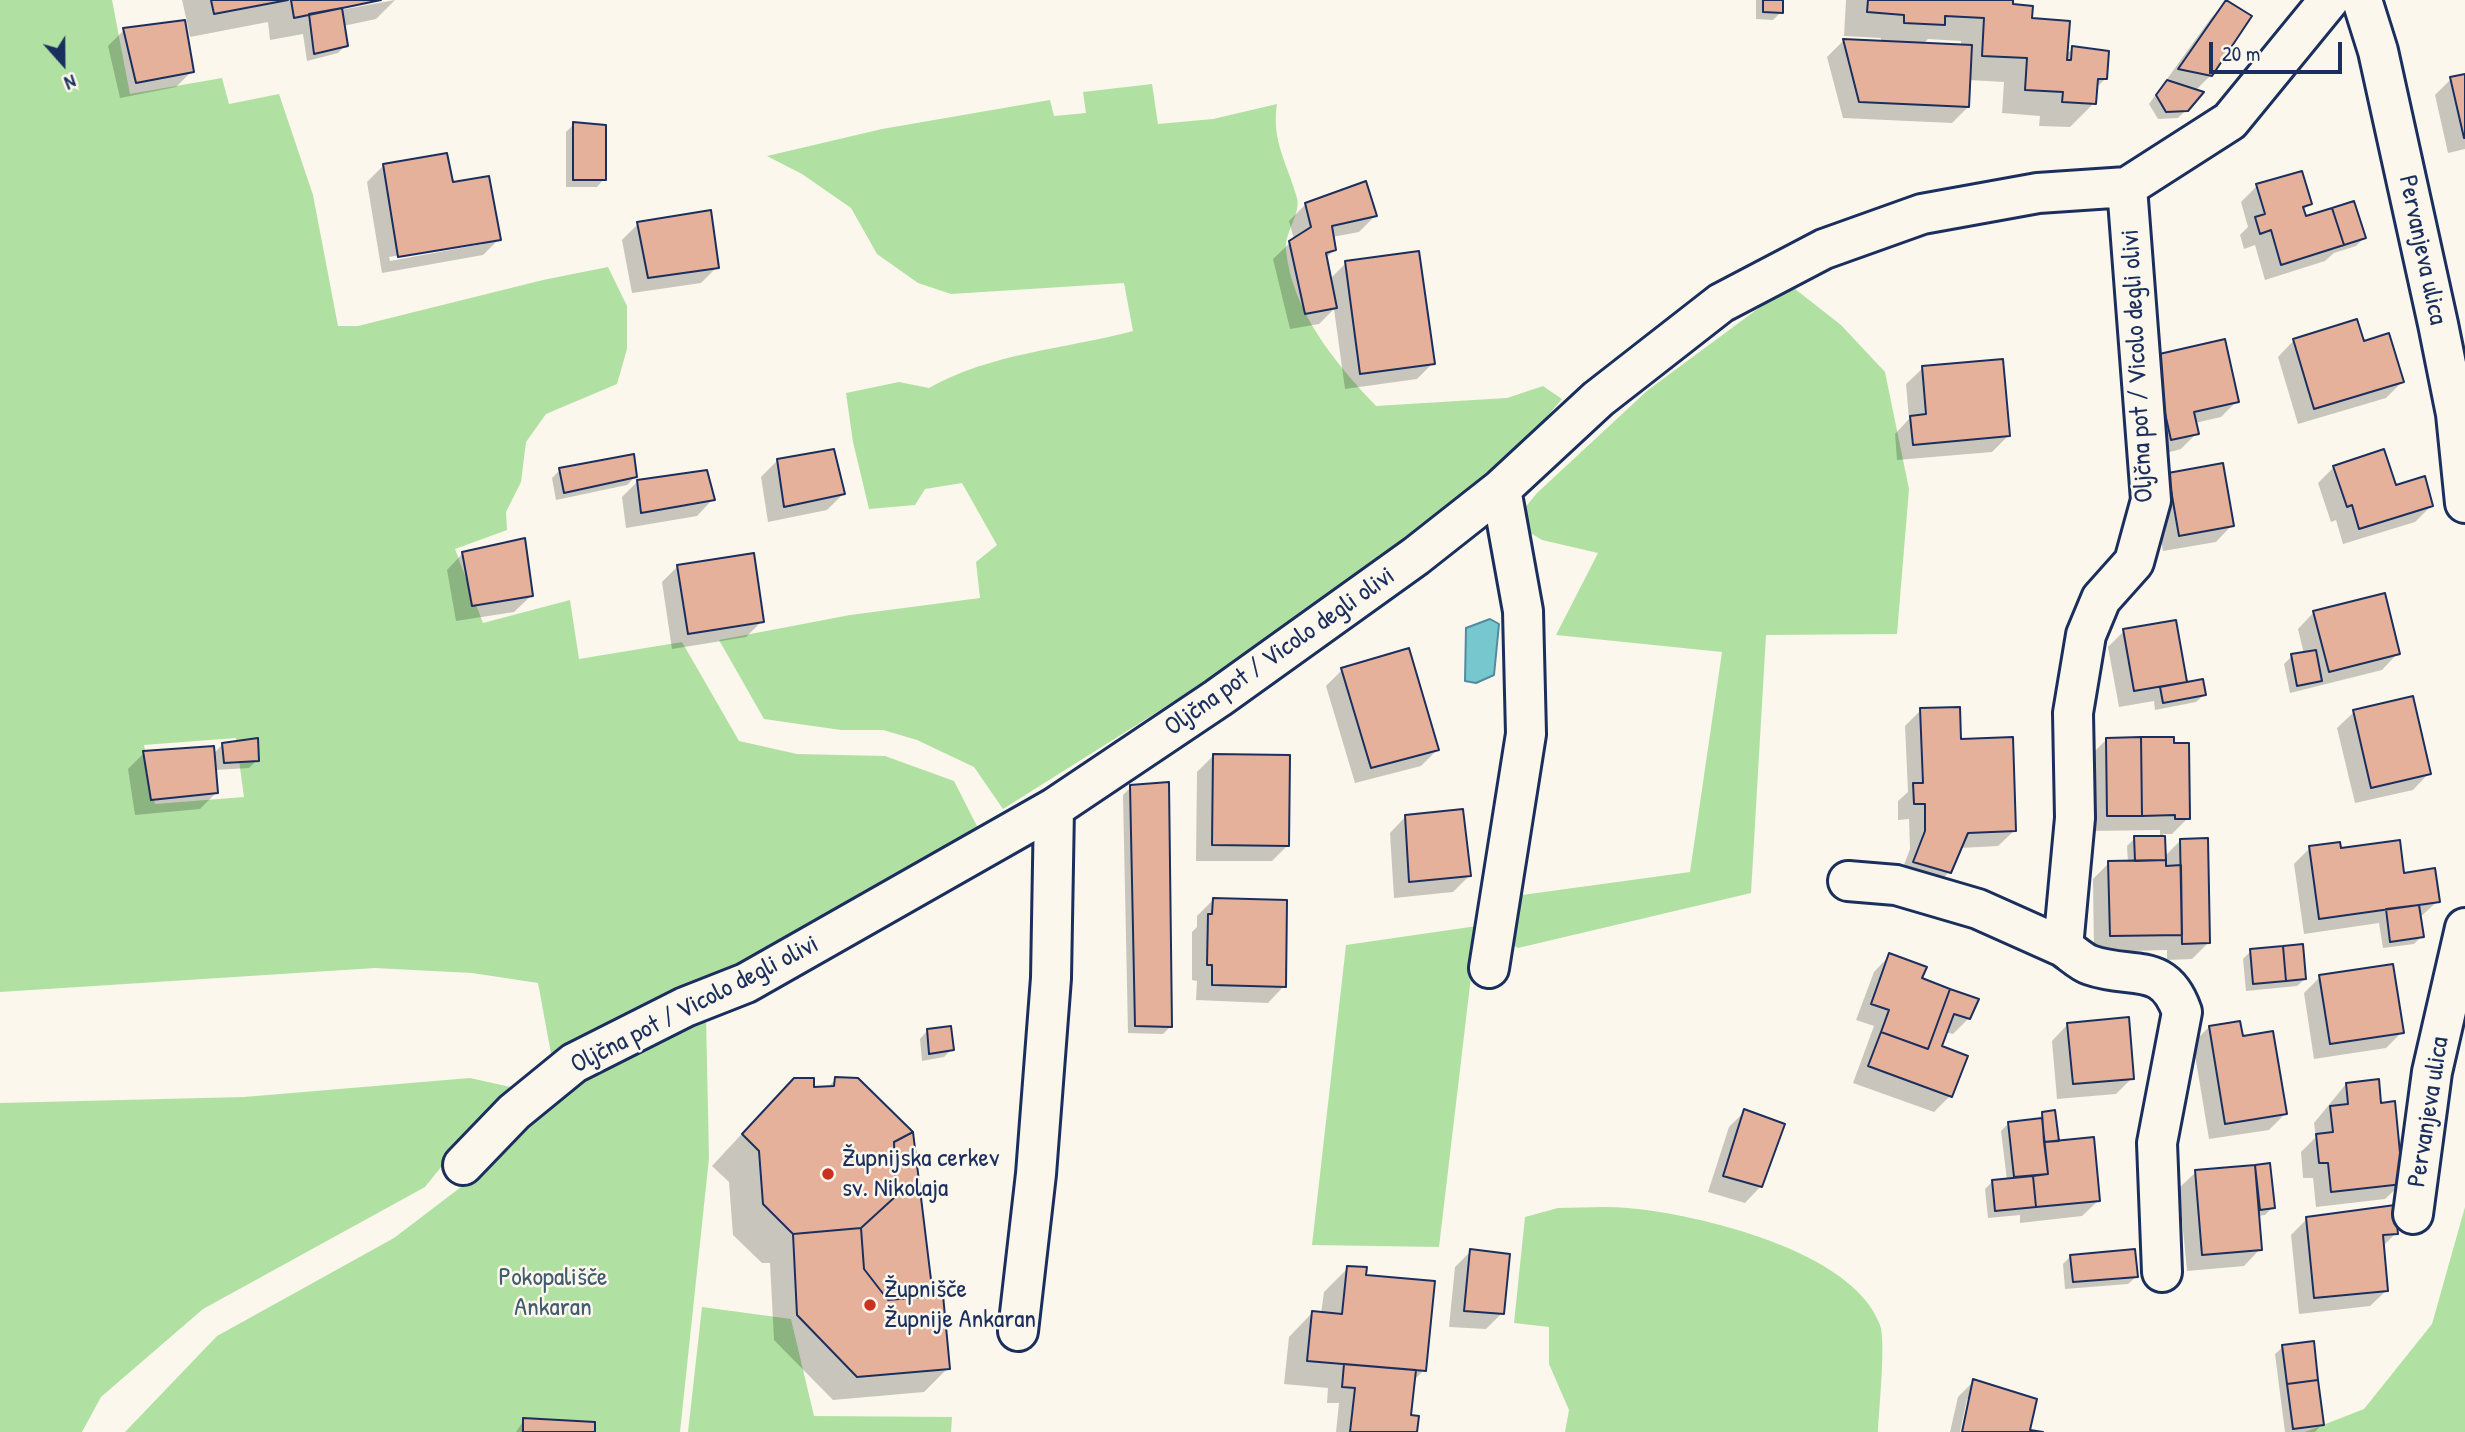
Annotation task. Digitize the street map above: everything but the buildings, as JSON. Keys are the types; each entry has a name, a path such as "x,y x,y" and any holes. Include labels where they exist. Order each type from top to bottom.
{"street":[{"name":"Oljčna pot / Vicolo degli olivi","path":"463,1165 514,1112 574,1063 685,1007 746,983 1054,808 1218,698 1416,556 1501,489 1598,399 1721,303 1824,249 1922,214 2038,192 2127,187 2230,121 2329,0"},
{"name":"Pervanjeva ulica","path":"2362,0 2378,51 2441,336 2456,414 2465,503"},
{"name":"Oljčna pot / Vicolo degli olivi","path":"2063,947 2075,818 2073,713 2086,635 2101,599 2134,562 2151,500 2127,187"},
{"path":"1489,968 1526,734 1523,611 1501,489"},
{"path":"1018,1331 1036,1174 1051,978 1054,808"},
{"path":"1848,881 1896,885 1978,909 2063,947 2089,965 2159,978 2175,992 2182,1012 2157,1143 2162,1272"},
{"name":"Pervanjeva ulica","path":"2413,1214 2432,1072 2465,928"}],"green space":[{"path":"0,0 112,0 130,94 222,78 229,104 279,94 313,195 338,326 358,326 543,280 608,267 627,306 627,349 617,384 546,414 526,442 521,482 506,512 507,530 455,549 483,623 570,600 579,659 682,642 739,741 797,754 885,756 954,781 981,834 742,979 651,1003 577,1040 552,1059 538,983 472,973 375,968 0,992","holes":["236,738 244,797 155,804 144,745"]},
{"path":"1152,84 1158,124 1213,119 1277,104 1278,141 1298,204 1286,244 1290,272 1297,294 1306,315 1331,354 1376,406 1507,398 1543,386 1562,399 1534,432 1460,502 1216,675 1003,809 974,767 917,740 883,730 841,730 764,719 719,640 850,615 980,598 976,562 997,545 962,483 925,489 915,505 869,509 853,442 846,393 899,382 929,388 953,376 1003,359 1133,331 1124,283 951,294 918,283 877,254 851,208 802,174 767,156 882,129 1050,100 1054,116 1086,113 1083,92"},
{"path":"1790,285 1841,325 1885,372 1909,489 1897,634 1766,635 1751,893 1518,948 1511,944 1522,895 1690,872 1722,652 1556,635 1598,553 1542,540 1524,529 1524,509 1537,493 1648,390"},
{"path":"1477,926 1439,1247 1312,1245 1346,945"},
{"name":"Pokopališče Ankaran","path":"706,1015 709,1158 680,1432 125,1432 217,1336 394,1238 461,1187 578,1076"},
{"path":"470,1078 515,1088 466,1136 425,1187 203,1309 101,1397 82,1432 0,1432 0,1103 244,1097"},
{"path":"2465,1207 2465,1432 2305,1432 2364,1409 2432,1324"},
{"path":"1558,1208 1628,1208 1693,1218 1770,1241 1807,1257 1840,1276 1865,1299 1882,1333 1878,1432 1565,1432 1569,1410 1549,1364 1549,1327 1514,1323 1525,1217"},
{"path":"702,1307 791,1319 814,1416 952,1417 951,1432 688,1432"}],"water":[{"path":"1490,619 1499,624 1494,675 1476,683 1465,681 1466,628"}],"place":[{"name":"Župnijska cerkev sv. Nikolaja","path":"828,1174"},
{"name":"Župnišče Župnije Ankaran","path":"870,1305"}]}
